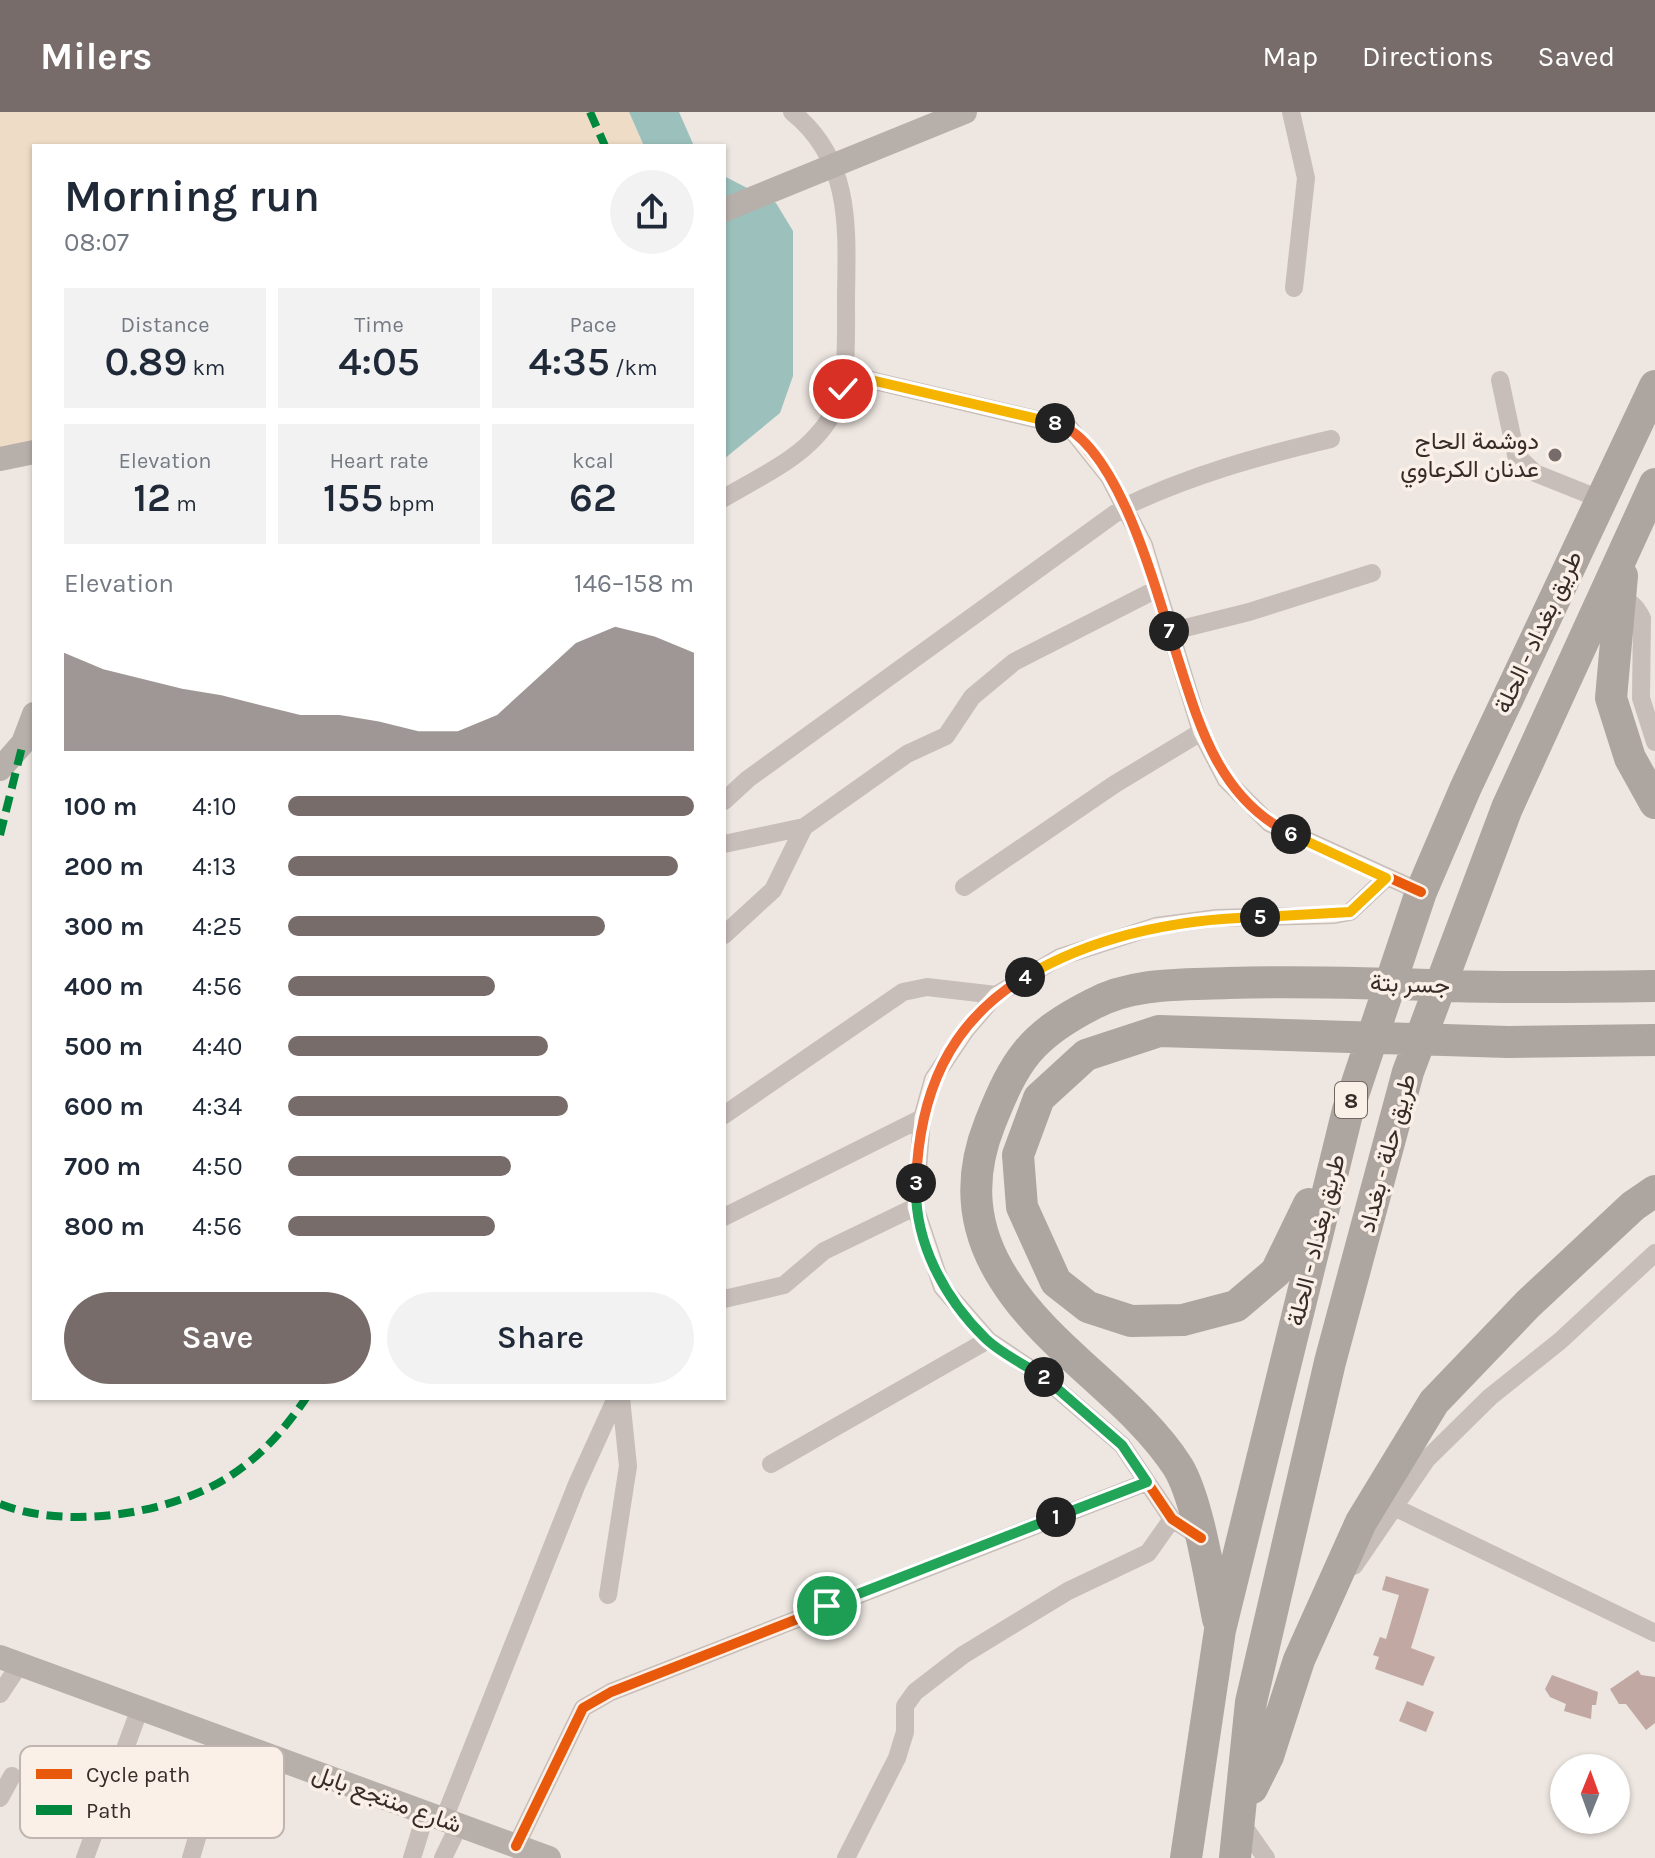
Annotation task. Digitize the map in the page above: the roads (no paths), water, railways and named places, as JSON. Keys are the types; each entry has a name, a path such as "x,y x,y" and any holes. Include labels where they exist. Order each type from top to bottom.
{"highway":[{"name":"طريق بغداد - الحلة","path":"1186,1858 1220,1630 1348,1110 1421,892 1599,500 1655,386"},
{"path":"1625,450 1634,462 1655,468"},
{"name":"طريق حلة - بغداد","path":"1235,1858 1255,1687 1330,1362 1408,1072 1507,808 1655,484"},
{"path":"1599,500 1622,500 1639,516"},
{"path":"1626,546 1611,698 1630,758 1655,803"},
{"name":"جسر بتة","path":"1220,1630 1201,1538 1179,1469 1149,1432 1059,1343 1004,1280 977,1222 976,1158 1010,1072 1033,1041 1095,1002 1150,985 1303,981 1516,988 1655,986"},
{"path":"1348,1110 1276,1272 1236,1306 1183,1320 1131,1321 1088,1307 1056,1282 1022,1207 1018,1155 1039,1098 1086,1055 1159,1031 1302,1033 1508,1042 1655,1040"},
{"path":"1241,1812 1268,1756 1313,1627 1361,1522 1434,1402 1528,1304 1633,1206 1655,1191"}],"street":[{"path":"726,497 814,442 839,404 845,374 847,217 834,164 812,131 792,112"},
{"path":"726,209 965,112"},
{"path":"1291,112 1306,178 1294,288"},
{"path":"845,374 1069,427 1109,477 1144,545 1201,732 1226,780 1269,823 1421,892"},
{"path":"1500,380 1516,455 1535,473 1599,500"},
{"path":"726,799 748,779 1124,507 1176,482 1240,460 1331,439"},
{"path":"0,459 32,452"},
{"path":"1169,632 1249,612 1372,573"},
{"path":"726,844 804,827 907,754 946,736 972,697 1014,662 1157,589"},
{"path":"1619,601 1627,601 1637,608 1642,618 1641,698 1655,742"},
{"path":"964,887 1115,784 1201,732"},
{"path":"0,769 29,744"},
{"path":"726,933 773,890 804,827"},
{"path":"1201,1538 1172,1519 1122,1445 1043,1377 988,1340 942,1287 915,1207 922,1118 933,1079 966,1030 996,995 1060,957 1156,926 1217,918 1350,912 1386,878"},
{"path":"726,1114 903,992 927,987 996,995"},
{"path":"726,1216 922,1118"},
{"path":"726,1299 784,1285 824,1251 915,1207"},
{"path":"1313,1627 1427,1459 1655,1253"},
{"path":"771,1464 988,1340"},
{"path":"412,1858 443,1819 577,1484 617,1400"},
{"path":"608,1595 628,1466 618,1400"},
{"path":"516,1846 583,1708 611,1692 721,1647 1147,1482"},
{"path":"1394,1507 1655,1633"},
{"path":"846,1858 897,1758 905,1732 905,1706 915,1692 963,1655 1068,1591 1148,1553 1172,1519"},
{"path":"0,1694 10,1660"},
{"name":"شارع منتجع بابل","path":"10,1660 242,1746"},
{"path":"126,1746 140,1708"},
{"path":"224,1746 226,1740"},
{"name":"شارع منتجع بابل","path":"284,1761 549,1858"},
{"path":"0,1798 12,1776"},
{"path":"1241,1812 1266,1858"},
{"path":"443,1819 443,1858"},
{"path":"85,1858 92,1838"},
{"path":"191,1858 197,1838"}],"water":[{"path":"629,112 679,112 693,144 643,144"},
{"path":"726,177 776,203 793,231 793,376 780,413 726,457"}],"place":[{"name":"دوشمة الحاج عدنان الكرعاوي","path":"1555,455"}]}
